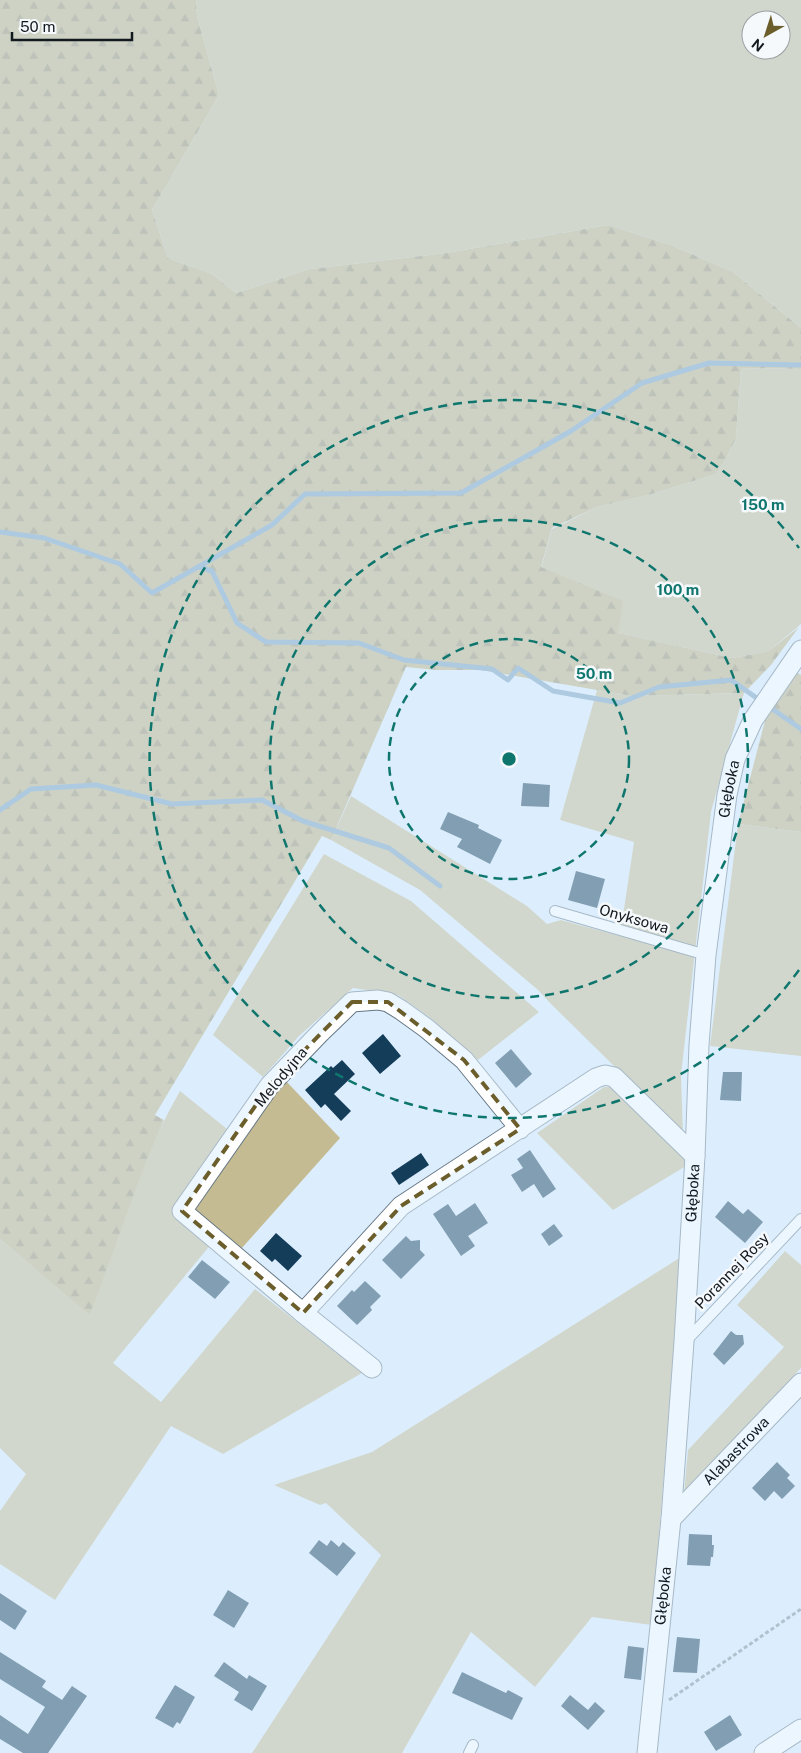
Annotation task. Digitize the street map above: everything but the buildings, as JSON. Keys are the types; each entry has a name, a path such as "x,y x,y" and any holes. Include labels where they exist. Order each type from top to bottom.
{"street":[{"name":"Głęboka","path":"647,1753 671,1520 684,1342 695,1156 699,1045 706,955 727,795 735,759 754,720 801,650"},
{"name":"Melodyjna","path":"372,1368 303,1313 182,1210 270,1086 352,1002 378,1000 388,1002 420,1023 464,1060 520,1129"},
{"path":"303,1313 400,1206 596,1078 605,1075 614,1077 695,1156"},
{"name":"Alabastrowa","path":"671,1520 801,1383"},
{"path":"764,1753 801,1728"}],"lane":[{"name":"Onyksowa","path":"555,911 706,955"},
{"name":"Porannej Rosy","path":"684,1342 801,1219"}],"path":[{"path":"652,1711 801,1609"}],"highlighted area":[{"path":"352,1002 388,1002 464,1060 520,1129 401,1206 303,1313 182,1211 270,1085"}],"shaded area":[{"path":"196,0 801,0 801,328 733,272 671,245 608,225 446,253 310,269 236,293 212,274 168,258 152,210 219,95 197,16"},
{"path":"741,368 801,369 801,624 769,651 732,658 617,633 541,568 552,529 597,507 649,495 716,474 736,438"},
{"path":"597,690 632,696 744,693 711,812 681,1075 683,1134 538,990 420,890 331,840 351,796 527,906 547,924 561,920 620,936 634,842 560,820"},
{"path":"738,824 801,832 801,1056 710,1046"},
{"path":"324,854 411,901 539,1012 478,1060 429,1017 398,995 353,988 299,1036 263,1077 213,1035"},
{"path":"285,1080 340,1138 241,1249 222,1231 113,1363 161,1402 255,1289 362,1373 223,1454 171,1426 55,1600 0,1564 0,1511 26,1474 0,1448 0,1239 90,1314 141,1173 180,1091 242,1141"},
{"path":"604,1087 614,1087 686,1161 686,1166 613,1210 537,1133"},
{"path":"785,1251 801,1265 801,1368 684,1493 688,1450 784,1347 737,1305"},
{"path":"681,1257 652,1625 592,1617 535,1687 471,1632 402,1753 252,1753 381,1555 326,1503 320,1505 274,1485 372,1452"}],"green space":[{"path":"0,0 196,0 197,16 219,95 152,210 168,258 212,274 236,293 310,269 446,253 608,225 671,245 733,272 801,328 801,369 741,368 736,438 716,474 649,495 597,507 552,528 541,567 623,601 618,633 732,658 769,651 799,627 771,665 744,693 632,696 481,670 436,670 406,667 331,840 322,836 155,1115 164,1120 145,1164 90,1315 0,1239"},
{"path":"796,672 801,675 801,832 738,824 767,713"}],"waterway":[{"path":"0,532 44,538 120,564 152,593 272,525 305,494 461,493 571,431 642,383 709,363 801,365"},
{"path":"199,567 212,571 237,623 266,642 359,643 404,660 492,669 508,680 518,668 553,691 620,703 659,687 731,680 801,729"},
{"path":"0,810 31,789 96,785 172,804 262,800 303,821 389,848 440,886"}]}
